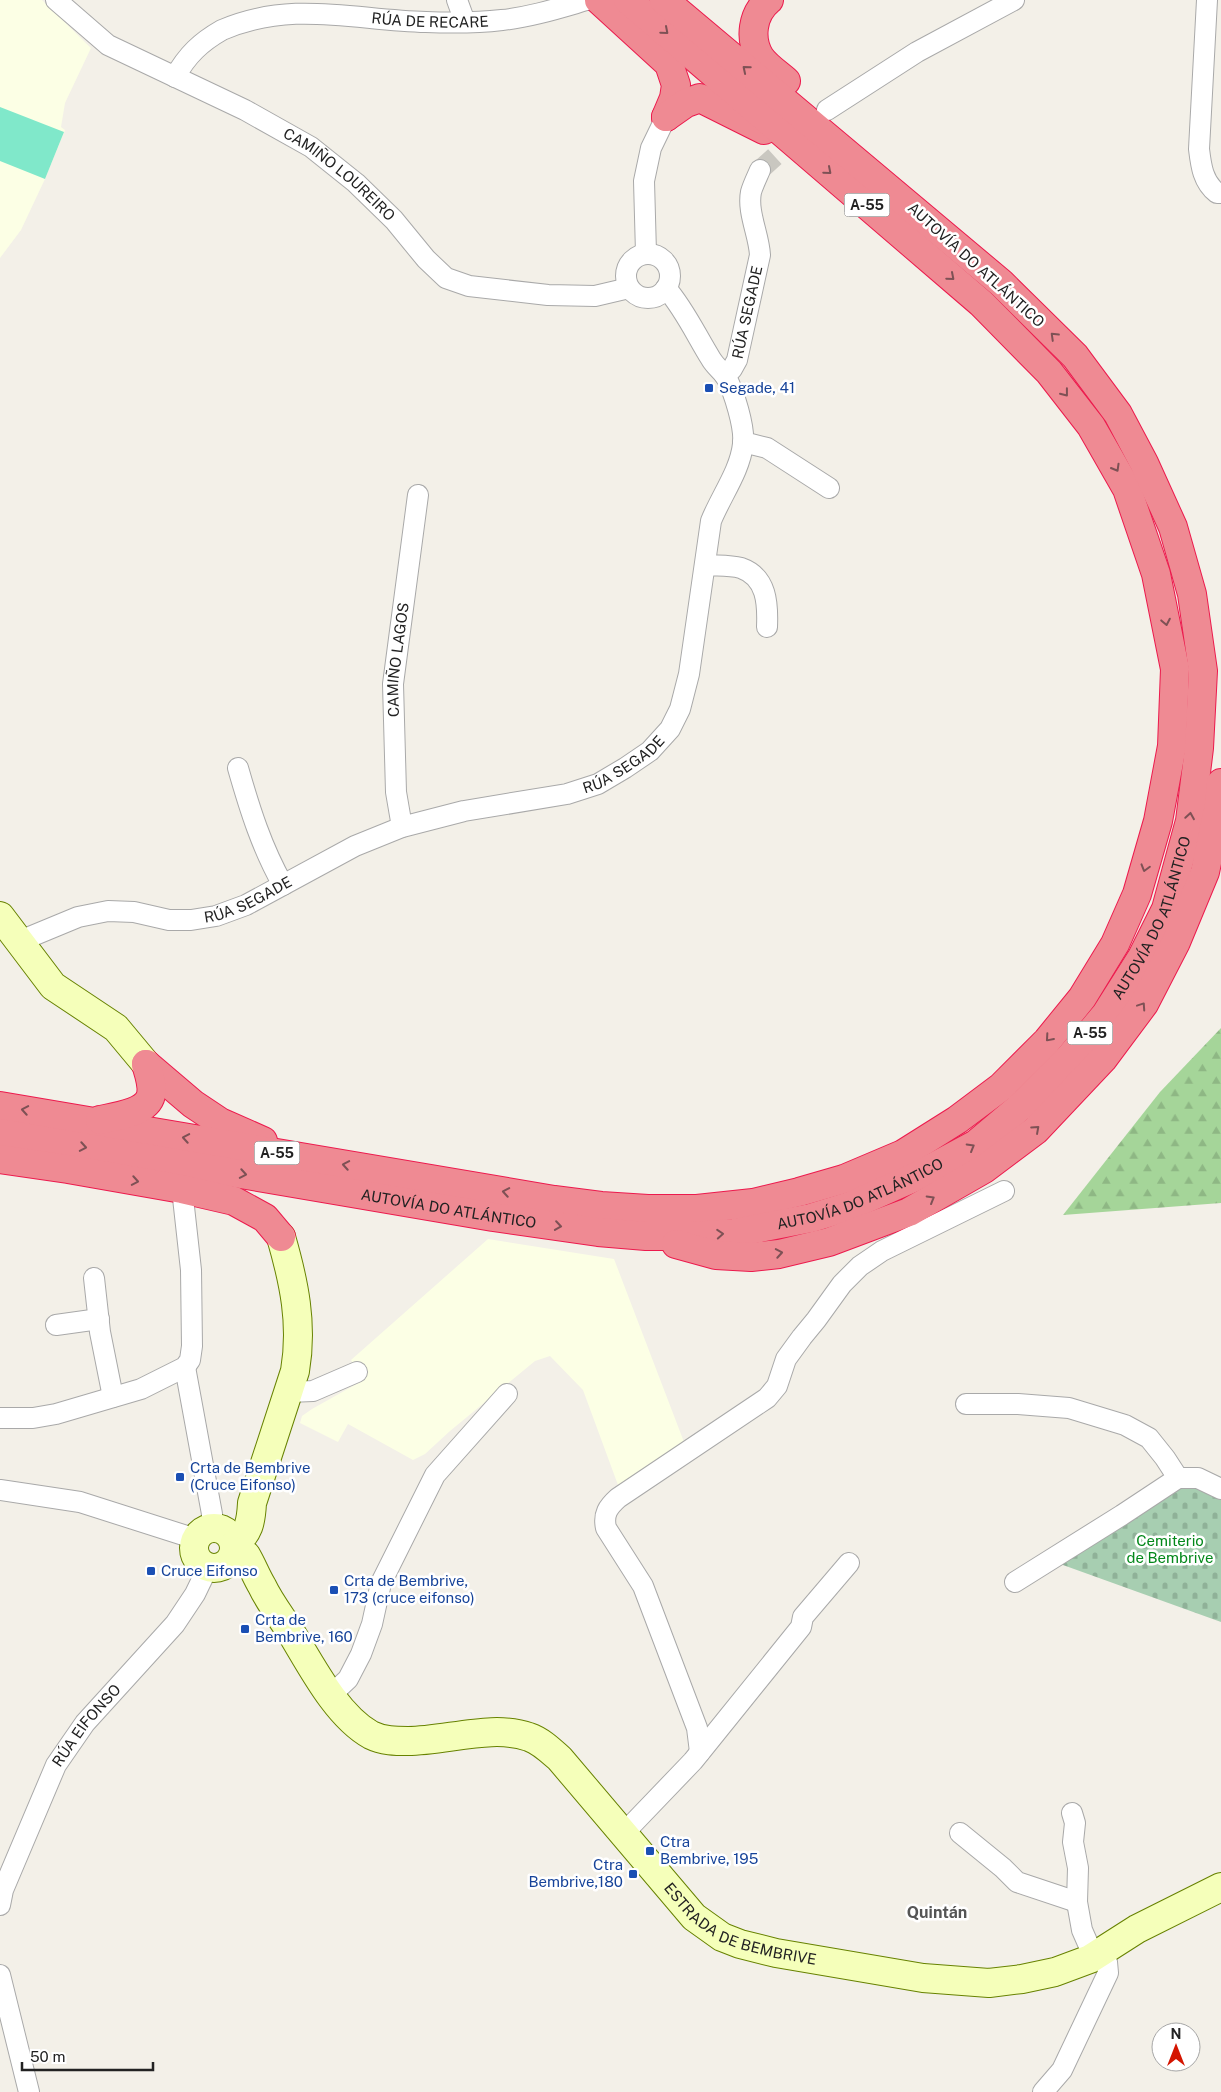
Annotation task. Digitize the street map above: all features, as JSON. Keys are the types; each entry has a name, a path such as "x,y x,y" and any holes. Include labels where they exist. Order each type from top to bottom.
{"highway":[{"path":"599,0 669,64 676,85 674,98 666,117"},
{"name":"AUTOVÍA DO ATLÁNTICO","path":"0,1106 601,1206 648,1209 697,1209 753,1203 844,1179 903,1154 957,1120 1001,1087 1047,1041 1082,998 1115,944 1138,894 1158,821 1172,746 1175,670 1156,574 1127,489 1091,426 1049,372 980,303 628,0"},
{"name":"AUTOVÍA DO ATLÁNTICO","path":"0,1134 493,1217 598,1232 646,1236 692,1236 734,1233 770,1227 850,1206 913,1178 976,1144 1020,1107 1069,1058 1106,1014 1142,956 1166,909 1190,821 1199,748 1203,671 1192,594 1173,527 1118,414 1075,356 1001,283 664,0"},
{"path":"769,0 762,6 756,19 753,38 761,58 820,112 904,183 952,242"},
{"path":"666,117 686,102 700,98 802,149"},
{"path":"1173,527 1208,605 1217,637 1221,667"},
{"path":"646,1236 716,1255 751,1257 779,1254 829,1242 909,1212 984,1169 1036,1130 1104,1059 1144,1004 1176,942 1205,872 1219,804 1221,783"},
{"path":"146,1064 183,1096 220,1122 296,1156"},
{"path":"89,1121 121,1116 147,1103 151,1095 151,1083 146,1064"},
{"path":"0,1159 68,1169 234,1201 265,1218 281,1237"}],"street":[{"name":"CAMIÑO LOUREIRO","path":"56,0 108,46 245,110 311,147 356,183 394,220 426,259 446,278 469,286 548,295 595,296 629,288"},
{"path":"456,0 465,22"},
{"name":"RÚA DE RECARE","path":"175,77 185,59 208,38 246,18 274,10 324,9 424,22 465,22 502,20 587,0"},
{"path":"827,110 917,52 1014,0"},
{"path":"1206,0 1198,149 1202,170 1209,187 1217,193 1221,193"},
{"path":"646,253 644,181 651,148 666,117"},
{"name":"RÚA SEGADE","path":"20,940 78,917 108,911 134,912 169,920 191,920 216,916 246,905 355,846 402,827 464,811 567,794 590,787 625,768 650,751 670,729 680,709 689,674 711,521 718,502 740,460 744,442 739,416 725,376 737,360 760,255 760,241 751,207 751,192 760,170"},
{"path":"646,253 662,258 670,272 670,281 666,288 652,298 643,298 635,294 629,288 626,279 626,270 630,262 637,256 646,253"},
{"path":"666,288 680,304 712,362 725,376"},
{"path":"744,442 767,448 829,488"},
{"name":"CAMIÑO LAGOS","path":"402,827 396,792 393,684 418,495"},
{"path":"706,565 742,569 755,577 764,590 768,603 767,627"},
{"path":"238,768 252,820 268,858 283,885"},
{"path":"0,916 53,986 116,1028 146,1064"},
{"path":"0,1418 33,1418 56,1414 142,1389 185,1367 190,1360 192,1346 192,1270 182,1190"},
{"path":"700,1752 696,1728 643,1586 606,1528 604,1518 608,1507 618,1498 767,1398 777,1386 786,1359 842,1284 860,1266 882,1251 1004,1191"},
{"path":"218,1546 252,1503 289,1392 298,1355 299,1317 293,1280 281,1237"},
{"path":"94,1278 100,1332 113,1397"},
{"path":"56,1325 99,1319"},
{"path":"185,1367 218,1546"},
{"path":"289,1392 313,1391 357,1372"},
{"path":"331,1695 348,1679 361,1654 372,1624 381,1583 435,1474 507,1394"},
{"path":"966,1404 1018,1404 1069,1408 1125,1425 1149,1438 1178,1478"},
{"path":"1014,1582 1178,1478 1198,1478 1221,1489"},
{"path":"0,1490 80,1502 218,1546"},
{"name":"ESTRADA DE BEMBRIVE","path":"218,1546 238,1570 262,1587 331,1695 352,1720 372,1735 382,1739 419,1741 498,1732 514,1733 531,1738 546,1747 560,1759 694,1917 708,1928 740,1944 839,1964 923,1978 969,1983 997,1982 1022,1979 1072,1966 1100,1954 1137,1929 1221,1887"},
{"name":"RÚA EIFONSO","path":"0,1905 3,1890 56,1765 85,1723 179,1618 195,1594 218,1546"},
{"path":"623,1834 700,1752 801,1627 804,1617 849,1563"},
{"path":"1043,2092 1062,2070 1108,1973 1107,1962 1100,1954 1088,1946 1085,1941 1077,1902 1078,1868 1073,1842 1075,1823 1072,1813"},
{"path":"960,1833 1017,1882 1077,1902"},
{"path":"0,1975 29,2092"}],"shaded area":[{"path":"0,0 42,0 91,48 65,103 61,127 65,130 45,179 21,230 0,258"},
{"path":"488,1239 614,1259 684,1442 677,1450 618,1485 583,1390 550,1356 535,1361 425,1454 413,1460 348,1424 338,1442 300,1423 302,1416 312,1409 362,1381 351,1360"}],"green space":[{"path":"0,107 64,132 45,179 0,161"},
{"path":"1221,1028 1221,1203 1063,1215 1160,1092"},
{"name":"Cemiterio de Bembrive","path":"1197,1485 1221,1497 1221,1622 1063,1565 1060,1559 1175,1486"}],"tunnel":[{"path":"760,170 801,133"}],"place":[{"name":"Segade, 41","path":"709,388"},
{"name":"Crta de Bembrive (Cruce Eifonso)","path":"180,1477"},
{"name":"Cruce Eifonso","path":"151,1571"},
{"name":"Crta de Bembrive, 173 (cruce eifonso)","path":"334,1590"},
{"name":"Crta de Bembrive, 160","path":"245,1629"},
{"name":"Ctra Bembrive, 195","path":"650,1851"},
{"name":"Ctra Bembrive,180","path":"633,1874"}],"district":[{"name":"Quintán","path":"937,1912"}]}
